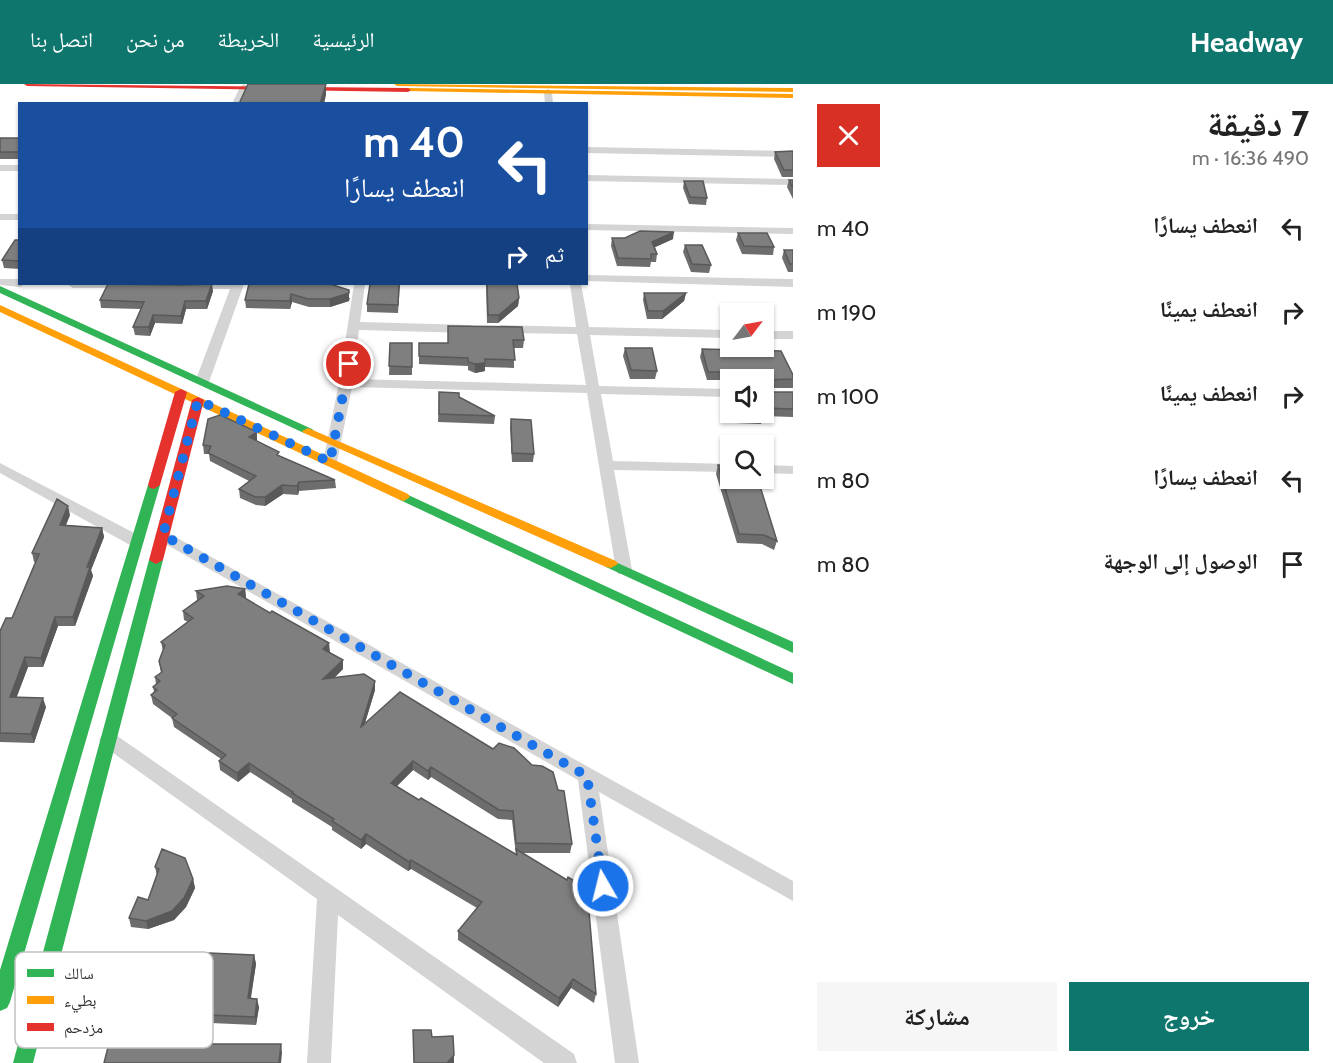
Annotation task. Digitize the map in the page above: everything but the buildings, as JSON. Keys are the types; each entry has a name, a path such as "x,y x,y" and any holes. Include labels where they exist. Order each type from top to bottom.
{"street":[{"path":"27,84 244,87 549,98 793,96"},
{"path":"397,84 793,90"},
{"path":"238,102 244,87"},
{"path":"588,150 793,154"},
{"path":"0,168 18,168"},
{"path":"588,178 793,182"},
{"path":"0,217 18,218"},
{"path":"588,227 793,231"},
{"path":"588,278 793,283"},
{"path":"0,282 18,283"},
{"path":"178,285 238,285 202,382"},
{"path":"330,462 346,384 359,285"},
{"path":"575,285 624,570"},
{"path":"0,289 334,443 624,570 793,648"},
{"path":"0,308 793,679"},
{"path":"354,326 720,334"},
{"path":"774,335 793,335"},
{"path":"346,384 720,393"},
{"path":"0,1002 181,392"},
{"path":"53,952 198,400"},
{"path":"606,465 720,468"},
{"path":"0,467 136,541"},
{"path":"774,469 793,470"},
{"path":"163,535 793,892"},
{"path":"109,740 565,1063"},
{"path":"587,776 627,1063"},
{"path":"319,1063 328,896"},
{"path":"23,1063 27,1048"}],"traffic: fast":[{"path":"0,289 308,431"},
{"path":"0,1002 154,485"},
{"path":"404,497 793,679"},
{"path":"52,952 156,560"},
{"path":"611,564 793,648"},
{"path":"23,1063 27,1048"}],"traffic: slow":[{"path":"397,84 793,90"},
{"path":"408,90 793,96"},
{"path":"0,308 404,497"},
{"path":"308,431 611,564"}],"traffic: jam":[{"path":"27,84 408,90"},
{"path":"154,485 181,392"},
{"path":"156,560 198,400"}],"route":[{"path":"349,364 330,462 198,400 163,535 587,776 603,886"}]}
